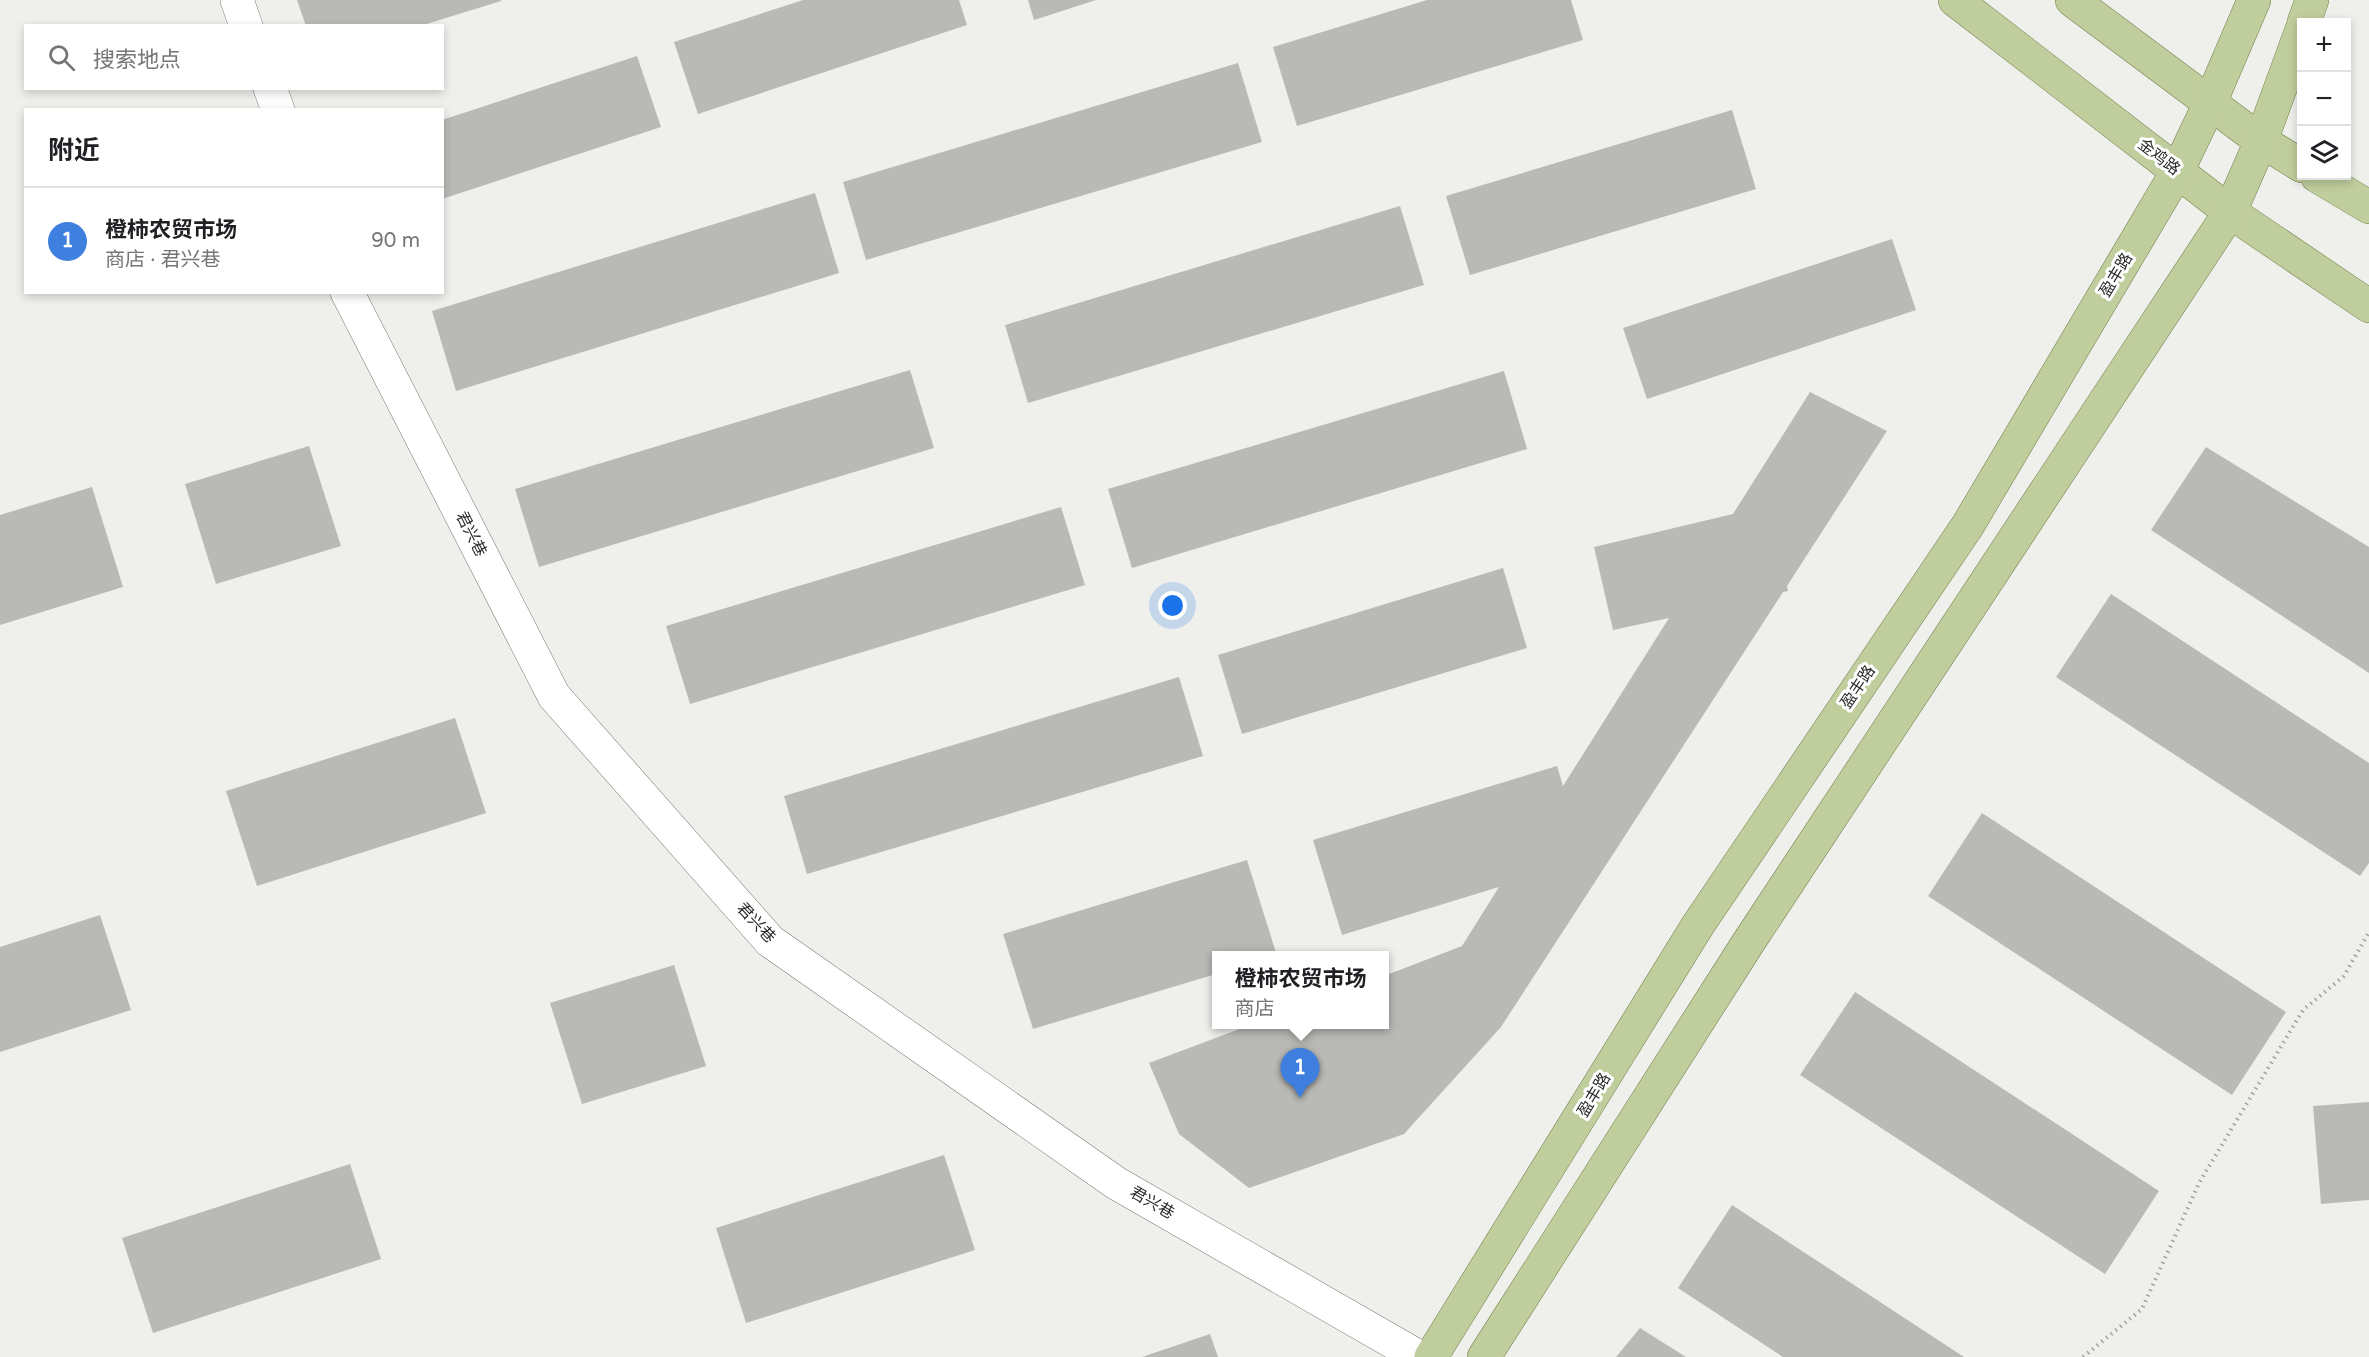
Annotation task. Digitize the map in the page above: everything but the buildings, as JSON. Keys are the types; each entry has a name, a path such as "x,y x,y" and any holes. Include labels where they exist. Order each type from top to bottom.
{"main road":[{"name":"金鸡路","path":"1955,0 2230,212 2369,306"},
{"path":"2072,0 2261,141 2297,164"},
{"name":"盈丰路","path":"1431,1357 1698,925 1968,525 2177,172 2210,103 2254,0"},
{"path":"2305,18 2312,0"},
{"path":"1484,1357 1748,943 2230,212 2261,141 2297,39"},
{"path":"2324,180 2369,207"}],"street":[{"path":"237,0 245,24"},
{"path":"271,90 277,108"},
{"name":"君兴巷","path":"348,294 554,696 770,941 1116,1183 1419,1357"}],"path":[{"path":"2083,1357 2142,1309 2199,1183 2290,1031 2303,1010 2343,976 2369,932"}],"place":[{"name":"橙柿农贸市场","path":"1300,1098"}]}
